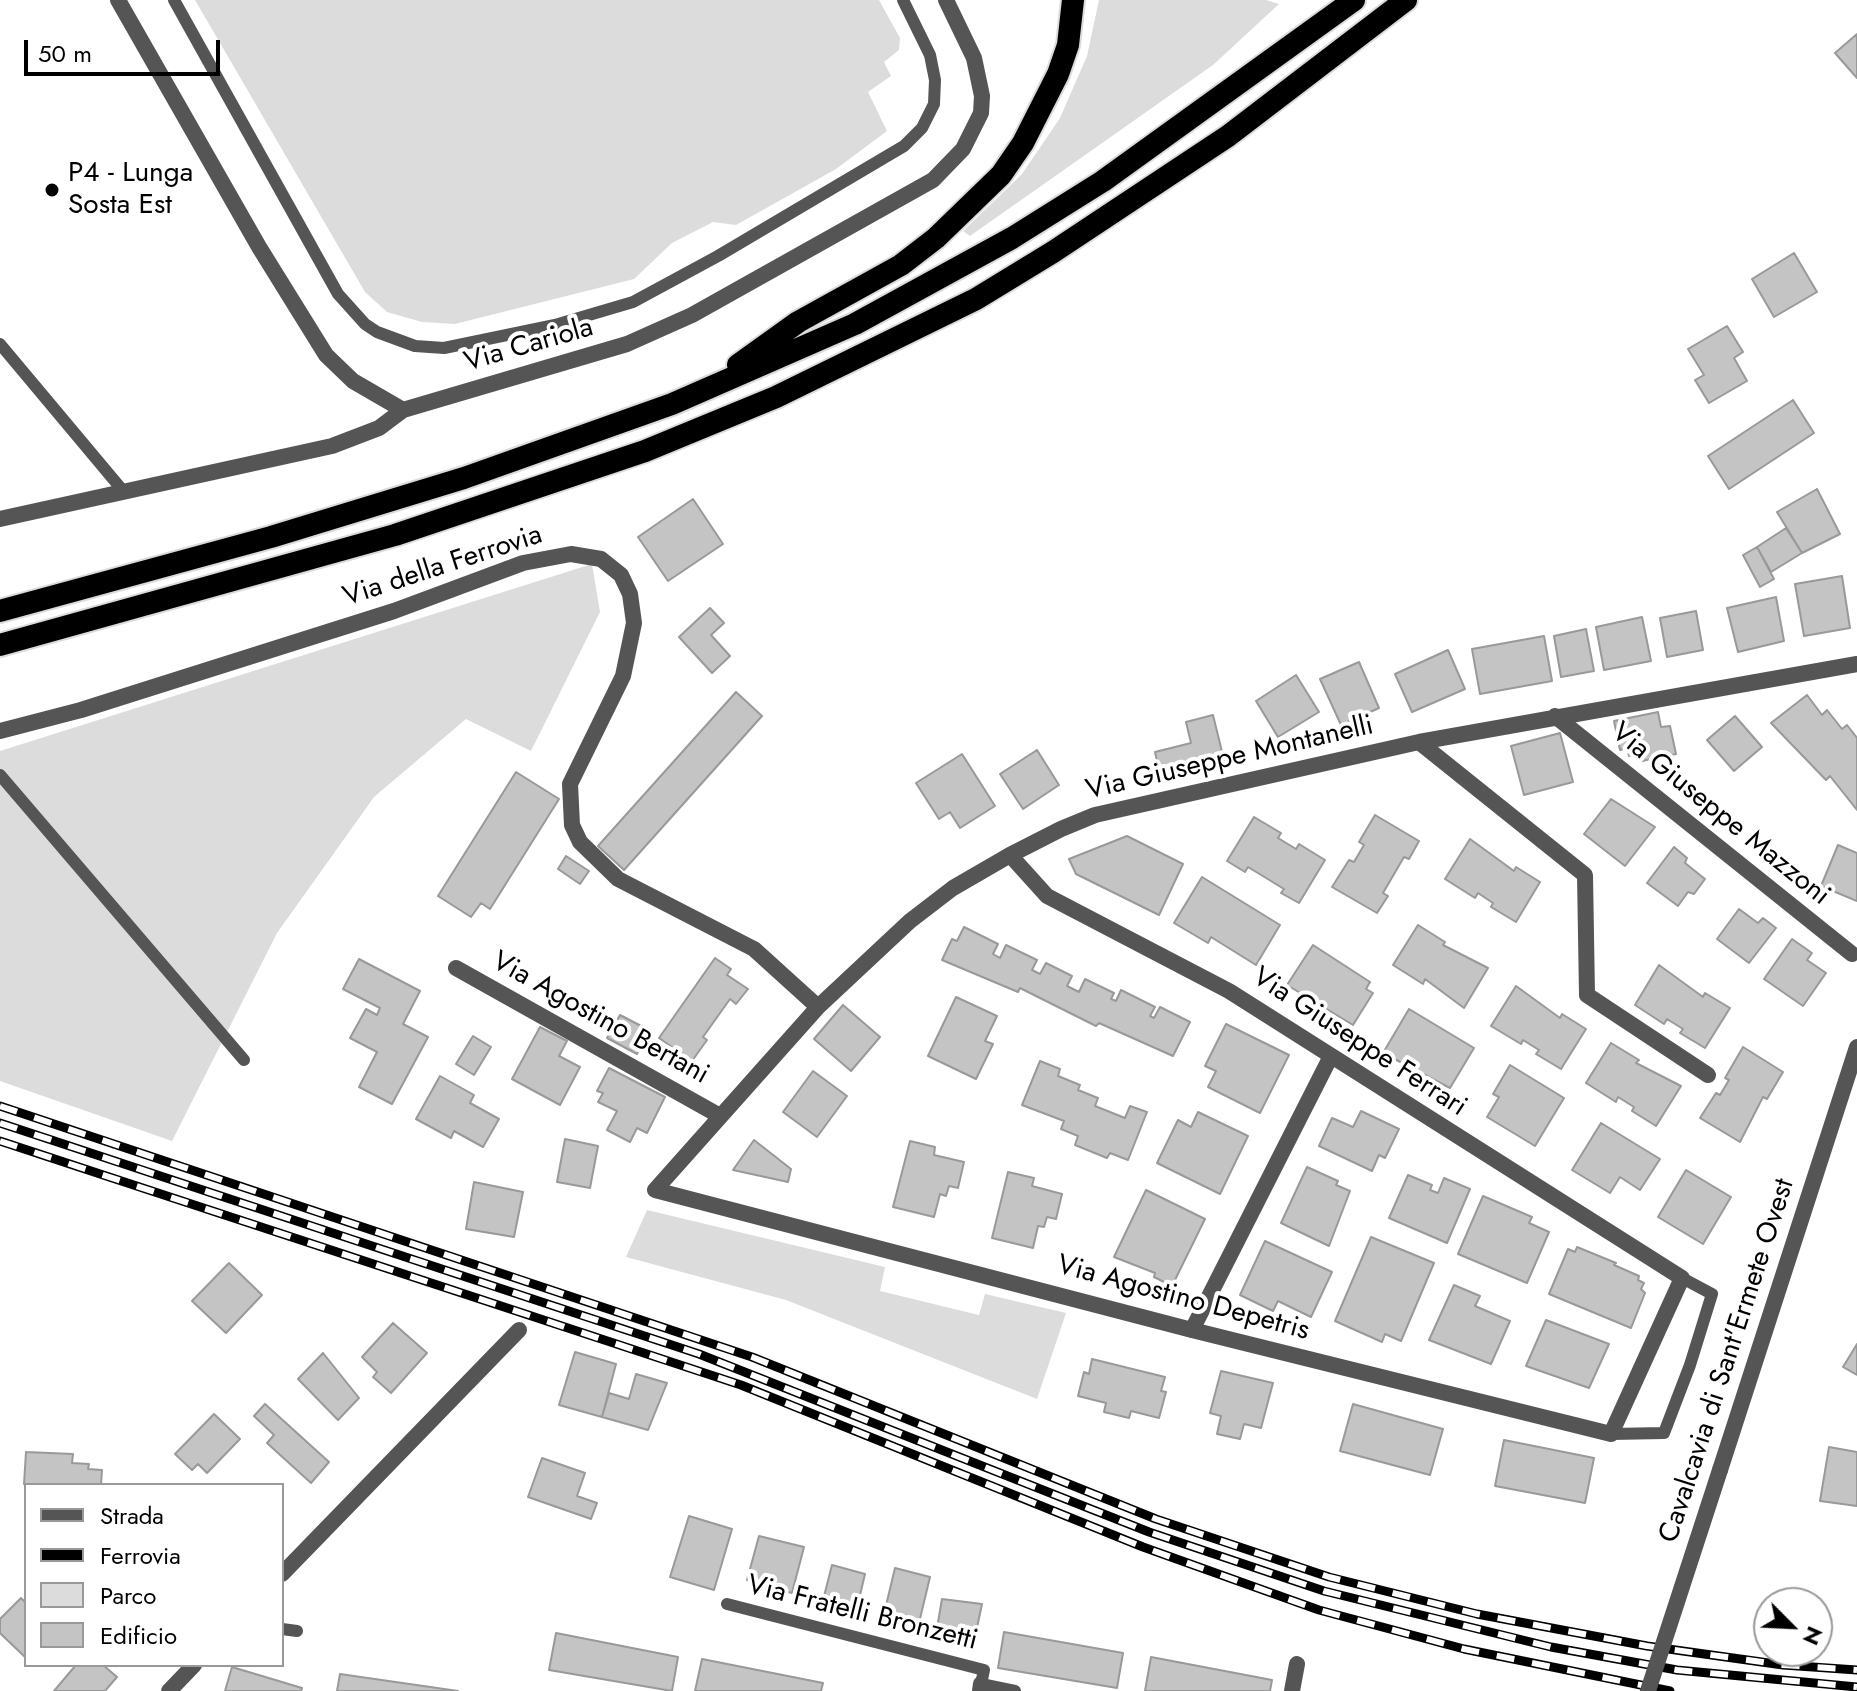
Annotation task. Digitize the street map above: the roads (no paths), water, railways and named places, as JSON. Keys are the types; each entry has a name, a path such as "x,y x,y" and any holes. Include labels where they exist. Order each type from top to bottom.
{"highway":[{"path":"701,392 798,322 901,265 974,204 1001,175 1045,104 1068,45 1073,0"},
{"path":"0,611 128,578 408,495 701,392 855,324 1012,238 1103,181 1354,0"},
{"path":"0,645 395,535 645,451 776,397 976,299 1053,252 1228,136 1406,0"}],"street":[{"path":"0,519 332,446 379,428 403,410 353,381 326,355 259,247 118,0"},
{"name":"Via Cariola","path":"403,410 627,344 692,315 933,180 963,149 974,130 981,104 974,58 946,0"},
{"name":"Via della Ferrovia","path":"0,731 81,710 394,611 523,563 571,554 601,559 621,575 630,594 634,623 623,676 570,784 572,825 580,842 618,879 754,949 818,1007"},
{"name":"Via Giuseppe Montanelli","path":"655,1190 818,1007 923,911 953,888 1010,855 1095,815 1419,742 1857,664"},
{"name":"Via Giuseppe Mazzoni","path":"1555,716 1852,954"},
{"path":"1419,742 1585,875 1587,995 1708,1075"},
{"name":"Via Giuseppe Ferrari","path":"1010,855 1047,896 1201,974 1682,1278"},
{"name":"Via Agostino Bertani","path":"456,968 720,1116"},
{"name":"Cavalcavia di Sant'Ermete Ovest","path":"1648,1691 1857,1047"},
{"path":"1192,1330 1330,1058"},
{"name":"Via Agostino Depetris","path":"655,1190 1192,1330 1611,1434"},
{"path":"1611,1434 1682,1278"},
{"path":"284,1572 519,1330"},
{"path":"1292,1691 1297,1664"},
{"path":"169,1691 192,1667"}],"lane":[{"path":"174,0 344,301 377,332 415,346 444,348 555,325 633,302 718,256 904,146 922,128 934,104 935,80 930,55 903,0"},
{"path":"0,344 124,492"},
{"path":"0,775 244,1060"},
{"name":"Via Giuseppe Ferrari","path":"1611,1434 1664,1433 1712,1294 1682,1278"},
{"name":"Via Fratelli Bronzetti","path":"727,1604 984,1670 981,1687 1015,1691"},
{"path":"284,1629 297,1631"}],"railway":[{"path":"0,1106 752,1357 1156,1519 1329,1577 1477,1614 1647,1646 1783,1665 1857,1670"},
{"path":"0,1123 699,1354 1149,1532 1324,1591 1551,1647 1677,1670 1857,1687"},
{"path":"0,1141 741,1385 1143,1547 1319,1610 1464,1649 1670,1691"}],"place":[{"name":"P4 - Lunga Sosta Est","path":"52,190"}]}
